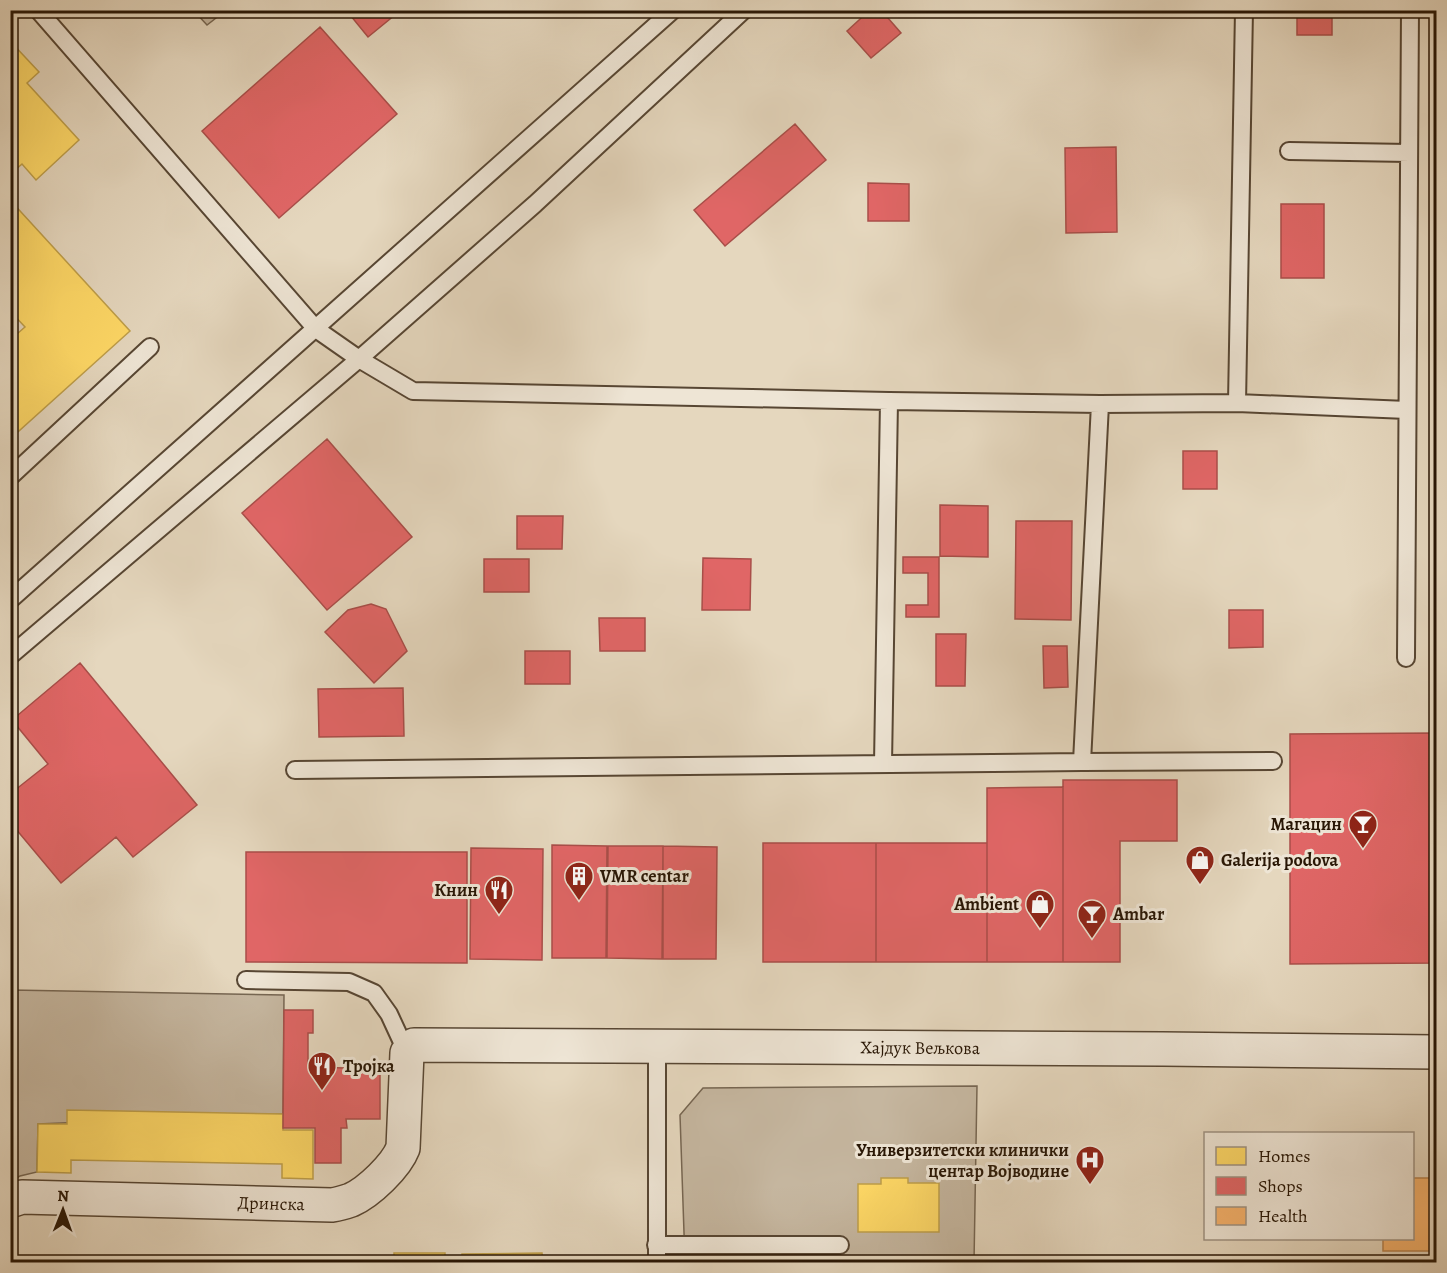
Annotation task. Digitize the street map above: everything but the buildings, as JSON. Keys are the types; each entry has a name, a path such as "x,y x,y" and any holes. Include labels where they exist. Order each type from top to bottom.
{"street":[{"name":"Хајдук Вељкова","path":"407,1053 414,1045 1437,1052"},
{"name":"Дринска","path":"16,1199 332,1205 352,1200 399,1160 403,1148 407,1053"}],"lane":[{"path":"10,600 673,10"},
{"path":"10,656 359,359 535,204 744,10"},
{"path":"1237,403 1244,10"},
{"path":"1406,658 1410,10"},
{"path":"38,11 316,329 359,359 413,391 889,401 1237,403 1407,410"},
{"path":"1289,151 1409,153"},
{"path":"10,477 150,347"},
{"path":"883,764 889,401"},
{"path":"1082,762 1100,404"},
{"path":"295,770 1273,761"},
{"path":"246,980 349,982 374,993 389,1014 407,1053"},
{"path":"657,1047 657,1263"},
{"path":"656,1245 840,1245"}],"shaded area":[{"path":"194,11 225,11 207,25"},
{"path":"11,990 284,995 283,1114 38,1124 37,1172 20,1176 11,1182"},
{"path":"977,1086 974,1262 685,1262 680,1115 703,1088"}],"place":[{"name":"Магацин","path":"1363,850"},
{"name":"Galerija podova","path":"1200,886"},
{"name":"VMR centar","path":"579,902"},
{"name":"Книн","path":"499,916"},
{"name":"Ambient","path":"1040,930"},
{"name":"Ambar","path":"1092,940"},
{"name":"Тројка","path":"322,1092"},
{"name":"Универзитетски клинички центар Војводине","path":"1090,1186"}]}
